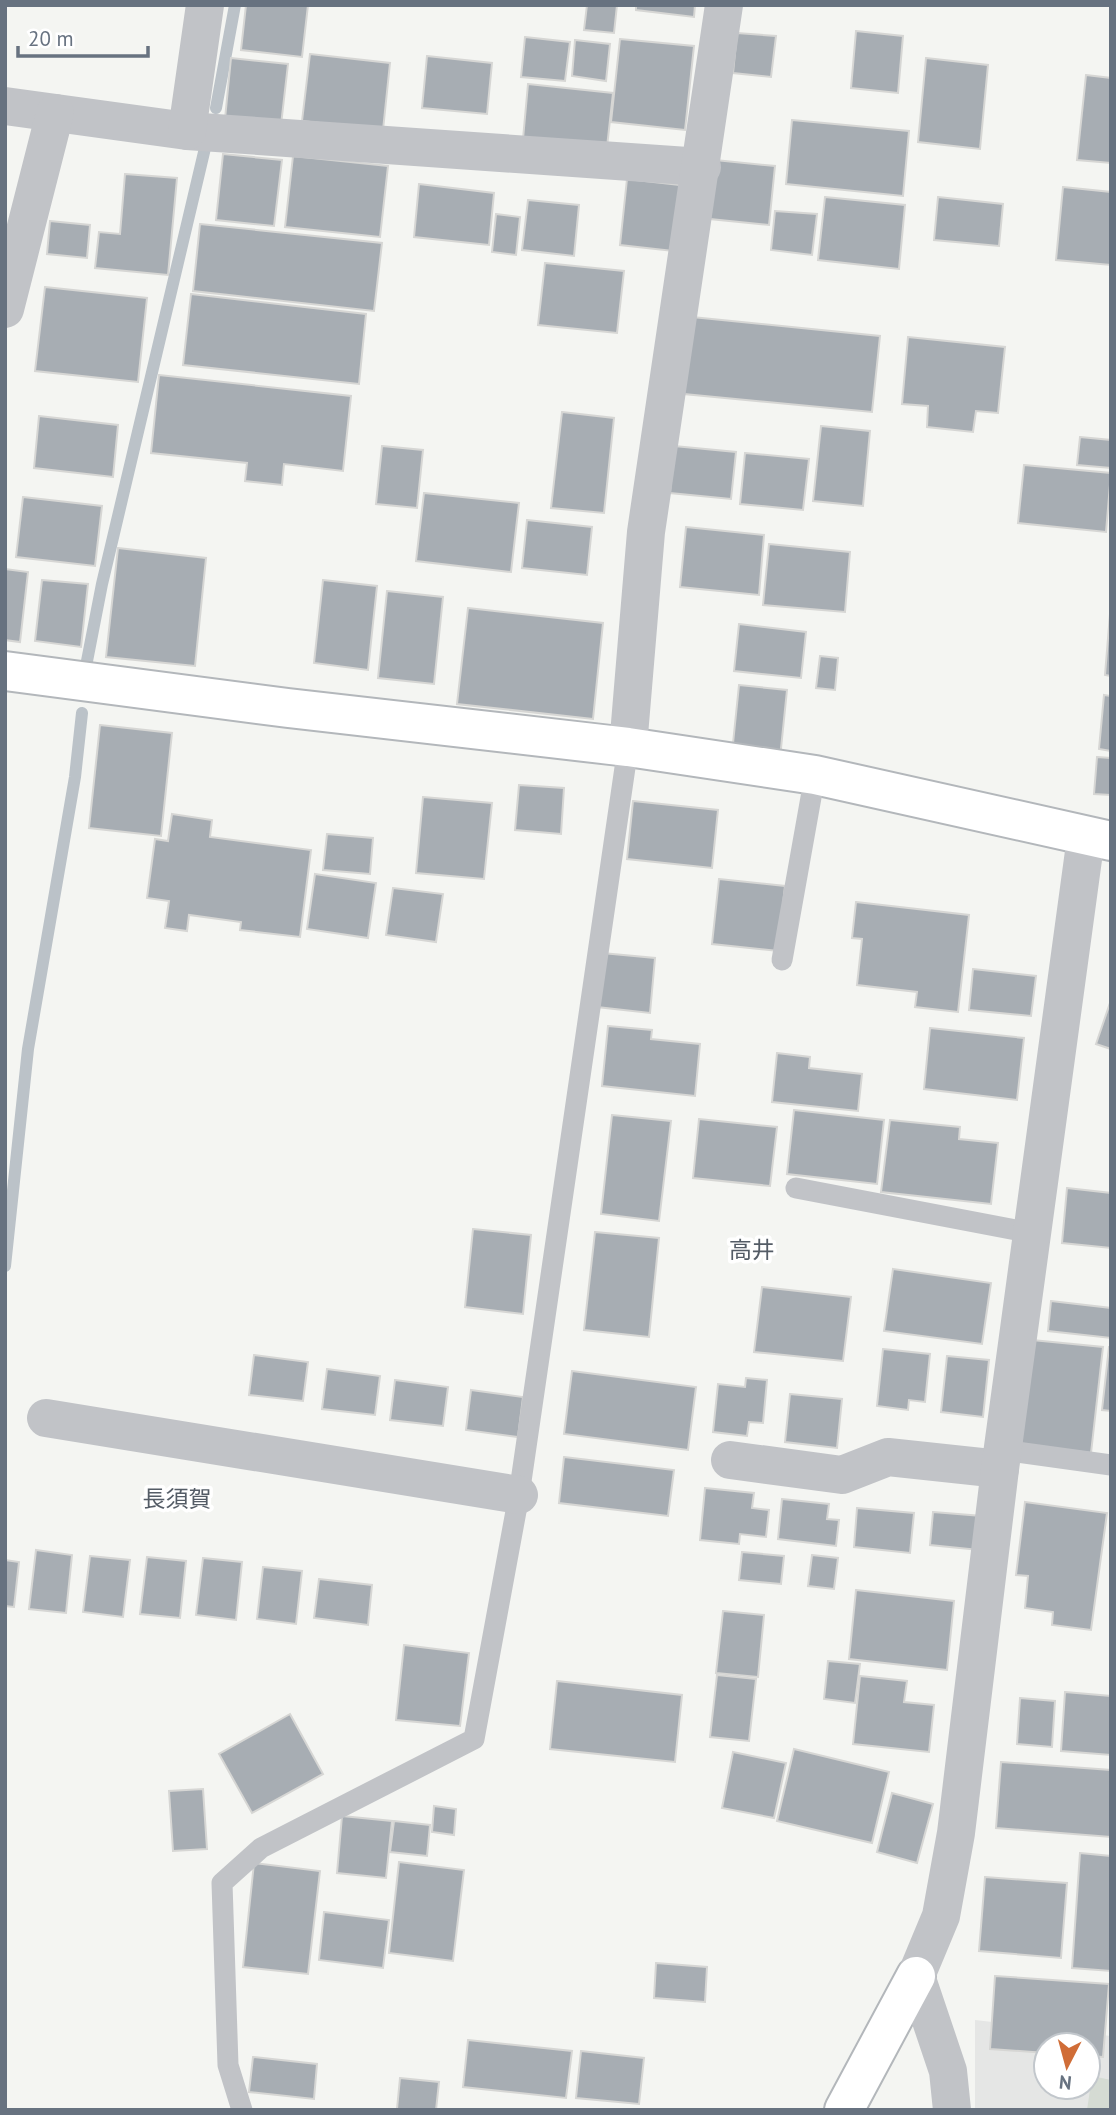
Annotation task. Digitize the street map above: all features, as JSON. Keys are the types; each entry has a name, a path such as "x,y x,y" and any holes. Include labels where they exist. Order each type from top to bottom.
{"street":[{"path":"187,131 205,5"},
{"path":"628,747 646,532 724,5"},
{"path":"5,106 187,131 702,167"},
{"path":"5,309 55,113"},
{"path":"5,671 288,708 628,747 815,775 1099,839 1032,1233 956,1833 941,1916 916,1976 844,2110"},
{"path":"46,1418 519,1495"},
{"path":"730,1460 842,1475 888,1457 1002,1459"},
{"path":"916,1976 948,2071 952,2110"}],"lane":[{"path":"242,2110 228,2065 222,1883 261,1848 474,1739 519,1495 628,747"},
{"path":"782,960 815,775"},
{"path":"796,1188 1032,1233"},
{"path":"1002,1459 1111,1465"}],"shaded area":[{"path":"975,2020 1068,2031 1032,2031 1032,2101 1102,2101 1102,2035 1111,2036 1111,2110 975,2110"},
{"path":"1102,2078 1111,2080 1111,2110 1087,2110 1088,2101 1102,2101"}],"building":[{"path":"246,5 308,5 302,57 241,50"},
{"path":"587,5 617,5 614,33 584,30"},
{"path":"636,5 695,5 694,17 636,10"},
{"path":"856,31 903,36 898,93 851,88"},
{"path":"737,33 776,36 771,77 733,73"},
{"path":"525,37 570,42 565,81 521,77"},
{"path":"620,39 694,46 685,130 611,122"},
{"path":"575,40 610,44 606,81 572,76"},
{"path":"310,54 390,63 383,130 302,121"},
{"path":"427,56 492,63 487,114 422,108"},
{"path":"231,58 288,64 281,125 225,119"},
{"path":"926,58 988,65 980,149 918,142"},
{"path":"1086,75 1111,78 1111,163 1077,160"},
{"path":"528,84 613,93 607,147 523,139"},
{"path":"792,120 909,131 903,196 786,184"},
{"path":"223,154 282,160 274,226 216,220"},
{"path":"293,156 388,166 380,237 285,227"},
{"path":"715,160 775,166 769,225 710,219"},
{"path":"125,174 177,178 168,275 95,268 99,232 120,234"},
{"path":"627,179 680,185 673,251 620,245"},
{"path":"419,184 494,193 489,245 414,237"},
{"path":"1063,187 1111,192 1111,265 1056,260"},
{"path":"825,197 905,205 899,269 818,260"},
{"path":"938,197 1003,204 999,246 934,240"},
{"path":"528,200 579,205 574,256 522,250"},
{"path":"775,211 817,214 812,255 771,250"},
{"path":"496,214 520,217 516,255 492,252"},
{"path":"50,221 90,225 87,258 47,254"},
{"path":"200,224 382,243 374,311 193,291"},
{"path":"545,263 624,271 617,333 538,325"},
{"path":"45,287 147,298 138,382 35,371"},
{"path":"191,294 366,314 359,384 183,365"},
{"path":"692,317 880,336 872,412 684,394"},
{"path":"908,337 1005,347 998,413 976,411 973,432 927,427 928,406 902,404"},
{"path":"159,375 351,396 343,471 284,464 282,485 245,481 247,463 151,453"},
{"path":"562,412 614,418 604,513 551,508"},
{"path":"39,416 118,425 113,477 34,468"},
{"path":"821,426 870,431 863,506 813,501"},
{"path":"1080,437 1111,440 1111,468 1077,465"},
{"path":"382,446 423,450 417,508 376,504"},
{"path":"674,446 736,452 731,499 670,493"},
{"path":"745,453 809,459 803,510 740,504"},
{"path":"1024,465 1111,473 1106,532 1018,523"},
{"path":"424,493 519,503 511,572 416,561"},
{"path":"23,497 102,506 95,566 16,557"},
{"path":"527,520 592,527 587,575 522,568"},
{"path":"686,527 764,535 759,595 680,587"},
{"path":"769,544 850,552 845,612 763,605"},
{"path":"118,548 206,558 195,666 106,657"},
{"path":"5,569 28,572 20,642 5,640"},
{"path":"42,580 88,584 81,647 35,641"},
{"path":"323,580 377,586 368,670 314,663"},
{"path":"387,591 443,597 434,684 378,678"},
{"path":"468,608 603,623 593,719 457,704"},
{"path":"1111,614 1111,676 1105,675"},
{"path":"739,624 806,632 801,678 734,671"},
{"path":"820,656 838,658 835,690 816,688"},
{"path":"739,685 787,690 780,758 732,753"},
{"path":"1104,695 1111,696 1111,751 1099,749"},
{"path":"100,725 172,733 161,836 89,828"},
{"path":"1097,757 1111,758 1111,795 1094,794"},
{"path":"519,785 564,788 561,834 515,830"},
{"path":"423,797 492,803 484,879 416,873"},
{"path":"633,801 718,810 712,868 627,859"},
{"path":"172,814 212,820 210,837 311,850 300,937 240,930 241,922 189,915 187,931 165,928 169,901 147,898 155,839 168,841"},
{"path":"327,834 373,838 370,874 323,870"},
{"path":"315,874 376,883 368,938 307,929"},
{"path":"719,879 785,886 778,951 712,944"},
{"path":"393,888 443,894 436,942 386,935"},
{"path":"856,902 969,915 958,1012 915,1007 917,992 857,985 862,939 852,938"},
{"path":"602,953 655,958 650,1013 597,1007"},
{"path":"973,969 1036,976 1031,1016 969,1010"},
{"path":"1111,1000 1111,1049 1096,1044"},
{"path":"608,1026 652,1030 651,1039 700,1044 695,1096 602,1086"},
{"path":"930,1028 1024,1038 1017,1100 924,1089"},
{"path":"777,1053 810,1057 809,1068 862,1074 858,1111 772,1102"},
{"path":"794,1110 884,1120 877,1184 787,1174"},
{"path":"612,1115 671,1121 659,1221 601,1214"},
{"path":"699,1119 777,1127 770,1186 693,1178"},
{"path":"890,1120 960,1127 959,1139 998,1143 991,1204 881,1192"},
{"path":"1067,1188 1111,1193 1111,1248 1062,1243"},
{"path":"473,1229 531,1235 523,1314 465,1307"},
{"path":"595,1232 659,1238 649,1337 584,1330"},
{"path":"893,1269 991,1283 982,1344 884,1331"},
{"path":"762,1287 851,1297 843,1361 754,1352"},
{"path":"1051,1301 1111,1308 1111,1338 1048,1331"},
{"path":"1032,1340 1103,1347 1091,1453 1021,1445"},
{"path":"1111,1347 1111,1411 1102,1410"},
{"path":"883,1349 930,1354 925,1402 909,1400 908,1410 877,1406"},
{"path":"254,1355 308,1362 303,1401 249,1395"},
{"path":"947,1356 989,1360 983,1417 941,1412"},
{"path":"327,1369 380,1376 375,1415 322,1409"},
{"path":"572,1371 696,1387 688,1450 564,1434"},
{"path":"746,1378 767,1380 763,1423 749,1422 747,1436 713,1432 718,1384 745,1387"},
{"path":"395,1380 448,1387 443,1426 390,1420"},
{"path":"471,1390 523,1397 518,1437 466,1430"},
{"path":"790,1394 842,1399 837,1448 785,1442"},
{"path":"564,1457 674,1470 668,1516 559,1503"},
{"path":"705,1488 754,1493 752,1508 769,1510 766,1537 740,1534 739,1544 700,1540"},
{"path":"782,1499 829,1504 827,1519 839,1520 836,1546 778,1539"},
{"path":"1025,1502 1107,1513 1091,1630 1052,1625 1053,1612 1025,1608 1028,1576 1016,1575"},
{"path":"857,1508 914,1513 910,1553 854,1547"},
{"path":"933,1512 982,1516 979,1550 930,1545"},
{"path":"36,1550 72,1555 66,1613 29,1609"},
{"path":"742,1552 784,1556 781,1584 739,1580"},
{"path":"812,1555 838,1558 834,1589 808,1586"},
{"path":"90,1556 130,1560 123,1617 83,1612"},
{"path":"147,1557 186,1561 180,1618 140,1614"},
{"path":"203,1558 242,1562 236,1620 196,1615"},
{"path":"5,1560 19,1562 14,1607 5,1606"},
{"path":"263,1567 302,1571 296,1624 257,1619"},
{"path":"319,1579 372,1585 368,1625 314,1618"},
{"path":"856,1590 954,1601 947,1670 849,1659"},
{"path":"723,1611 764,1615 758,1677 716,1673"},
{"path":"404,1645 469,1653 460,1726 396,1720"},
{"path":"828,1661 860,1664 855,1703 824,1699"},
{"path":"717,1675 756,1679 749,1741 710,1737"},
{"path":"860,1676 907,1681 904,1702 934,1705 929,1752 853,1744"},
{"path":"557,1681 682,1695 675,1762 550,1749"},
{"path":"1065,1692 1111,1696 1111,1755 1061,1751"},
{"path":"1020,1698 1055,1701 1052,1747 1017,1744"},
{"path":"290,1714 323,1774 252,1813 219,1754"},
{"path":"794,1749 889,1772 872,1843 777,1821"},
{"path":"733,1752 786,1763 774,1818 722,1808"},
{"path":"1001,1762 1111,1770 1111,1837 996,1828"},
{"path":"203,1789 207,1849 173,1851 169,1791"},
{"path":"892,1793 933,1804 917,1863 877,1852"},
{"path":"434,1806 456,1809 454,1835 432,1832"},
{"path":"342,1816 392,1821 386,1878 337,1873"},
{"path":"394,1821 430,1825 427,1856 390,1852"},
{"path":"1080,1853 1111,1856 1111,1971 1072,1968"},
{"path":"399,1862 464,1870 453,1961 389,1953"},
{"path":"254,1863 320,1871 308,1974 243,1967"},
{"path":"985,1877 1067,1883 1061,1958 979,1951"},
{"path":"324,1912 389,1920 383,1968 319,1960"},
{"path":"656,1963 707,1967 705,2002 654,1998"},
{"path":"995,1976 1109,1984 1103,2057 1102,2031 1032,2031 1032,2052 990,2049"},
{"path":"468,2040 572,2051 566,2098 463,2087"},
{"path":"581,2051 644,2058 639,2104 576,2098"},
{"path":"253,2057 317,2064 314,2099 249,2092"},
{"path":"400,2078 439,2082 436,2110 397,2109"}],"waterway":[{"path":"216,108 235,5"},
{"path":"87,661 102,584 205,148"},
{"path":"5,1266 28,1049 75,777 82,713"}],"district":[{"name":"高井","path":"752,1250"},
{"name":"長須賀","path":"177,1499"}]}
